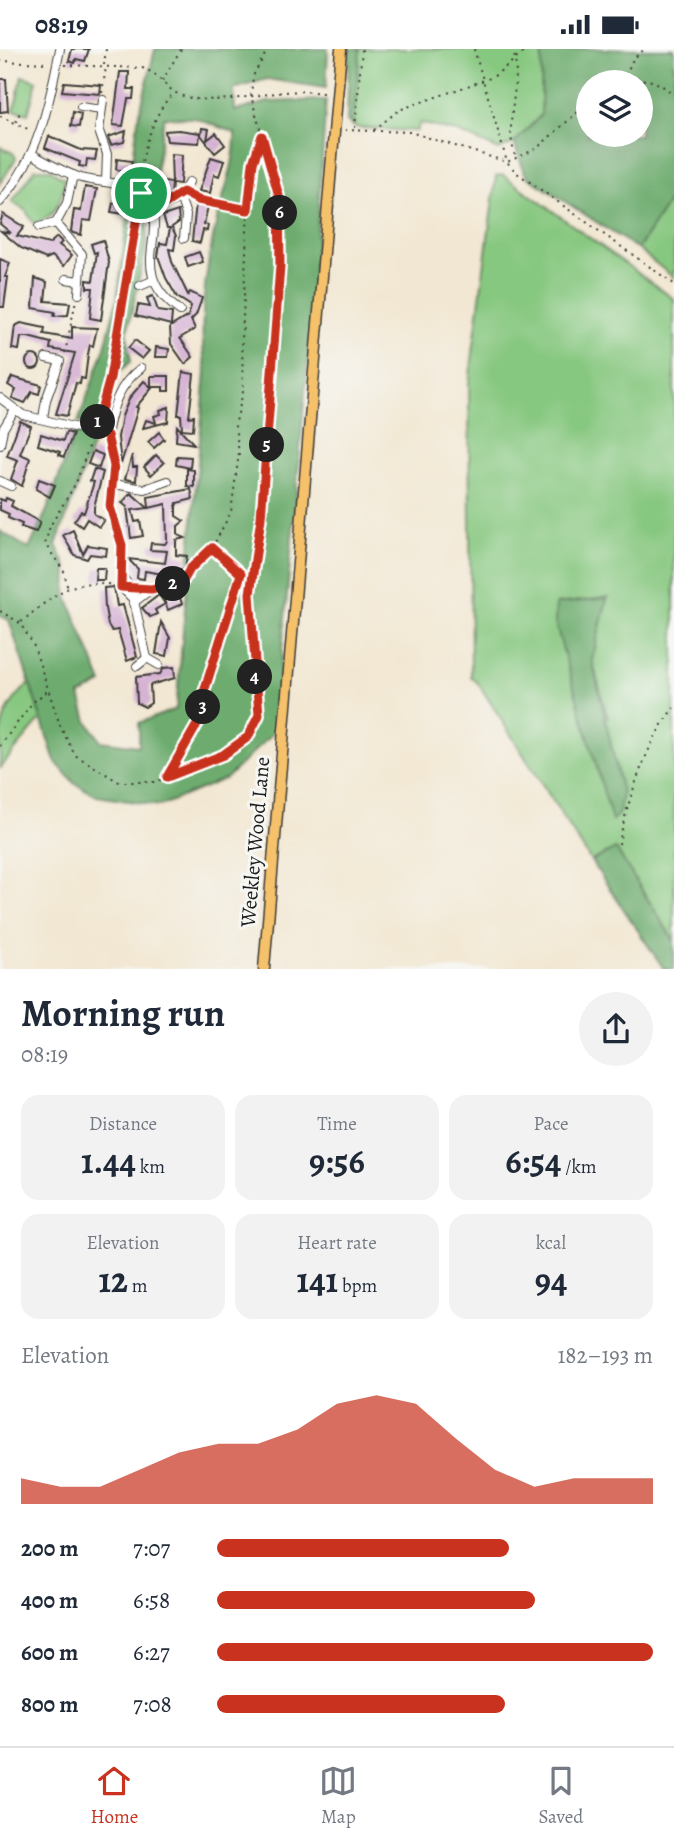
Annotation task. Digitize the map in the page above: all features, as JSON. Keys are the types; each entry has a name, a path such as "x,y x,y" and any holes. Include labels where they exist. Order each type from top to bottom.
{"main road":[{"name":"Weekley Wood Lane","path":"264,969 341,49"}],"street":[{"path":"0,202 32,154 46,119 60,49"},
{"path":"103,100 99,131 107,160 106,182"},
{"path":"81,107 101,110"},
{"path":"32,154 73,175 141,193 155,228 149,257 152,281 160,294 180,311"},
{"path":"39,227 56,223 67,203 73,175"},
{"path":"151,213 181,195 190,183"},
{"path":"181,195 186,215 184,238"},
{"path":"56,223 82,254 79,293"},
{"path":"66,279 79,281"},
{"path":"140,286 152,281"},
{"path":"43,418 46,400 60,361 46,358"},
{"path":"141,368 125,382 117,396 107,435 114,466 110,507 122,545 122,582 131,588 132,600 142,624 147,658"},
{"path":"0,398 14,411 107,435"},
{"path":"0,445 3,429 14,411"},
{"path":"0,481 11,486"},
{"path":"113,484 145,489 168,481"},
{"path":"132,600 151,589 170,584"},
{"path":"147,658 159,665"},
{"path":"137,666 147,658"}],"path":[{"path":"103,100 106,49"},
{"path":"162,82 181,49"},
{"path":"0,611 20,623 33,644 61,728 75,755 119,782 155,782 223,755 248,737 259,715 250,594 263,494 280,266 279,196 251,96 253,76 268,49"},
{"path":"355,129 362,49"},
{"path":"474,49 507,162 517,173 674,284"},
{"path":"513,49 516,59 509,139 516,159"},
{"path":"373,131 399,110 483,81 528,49"},
{"path":"628,70 633,59 645,49"},
{"path":"0,61 54,64"},
{"path":"61,65 151,70 173,94 221,100 318,92 338,96"},
{"path":"653,81 660,83 674,95"},
{"path":"67,586 64,571 45,544 50,526 76,483 95,432 110,378 141,193 140,176 161,104 173,94"},
{"path":"15,123 20,112"},
{"path":"336,130 410,132 507,162 536,149 576,114"},
{"path":"0,115 30,130"},
{"path":"170,584 182,583 190,569 212,548 231,512 239,453 236,426 243,392 242,339 248,210 253,163 262,136"},
{"path":"181,195 248,210"},
{"path":"60,361 66,353 79,293"},
{"path":"110,378 117,380"},
{"path":"212,548 252,581"},
{"path":"167,777 202,716 204,692 241,574"},
{"path":"20,623 67,586 79,583 122,582"},
{"path":"0,746 32,703 48,690"},
{"path":"619,844 624,814 643,765 674,708"}],"green space":[{"path":"155,49 328,49 326,88 267,79 234,89 235,111 268,102 326,100 308,359 275,731 227,778 160,806 97,796 74,783 55,761 9,620 0,616 0,531 29,549 47,510 75,432 94,441 56,545 67,568 66,594 102,683 80,695 87,721 101,741 139,746 139,723 176,709 206,372 202,332 204,291 214,231 232,163 235,133 195,118 164,117 152,197 140,186 130,184 138,120"},
{"path":"349,49 360,49 353,126 347,121"},
{"path":"360,49 542,49 541,115 514,143 499,150 460,133 420,123 417,131 353,126"},
{"path":"542,49 674,49 674,193 638,249 526,176 514,143 541,115"},
{"path":"22,76 37,81 28,114 14,110"},
{"path":"0,147 13,153 16,158 0,184"},
{"path":"35,169 49,169 65,179 57,207 48,217 34,224 26,211 12,202"},
{"path":"503,175 674,299 674,941 616,849 591,861 478,683 471,677 469,383 496,176","holes":["607,598 592,660 608,718 556,604"]},
{"path":"131,193 147,210 147,242 127,334 131,361 118,373 101,429 78,422 105,347 117,299"},
{"path":"674,193 674,278 638,249"},
{"path":"607,598 592,660 622,793 619,813 612,821 555,622 556,604"},
{"path":"30,683 41,719 0,768 0,741 7,711"},
{"path":"616,849 674,941 674,969 664,969 591,861"}],"building":[{"path":"72,49 89,49 85,61 69,61"},
{"path":"120,72 129,72 128,89 134,89 133,99 128,99 123,126 113,125"},
{"path":"0,79 6,79 8,111 0,112"},
{"path":"64,82 101,85 100,94 62,91"},
{"path":"73,112 81,114 79,127 71,126"},
{"path":"202,128 209,129 207,140 216,133 225,145 215,153 201,135"},
{"path":"126,131 124,142 111,145 108,137"},
{"path":"165,131 200,133 199,143 167,141"},
{"path":"49,136 81,150 97,151 95,160 87,159 86,167 79,166 80,162 45,148"},
{"path":"171,154 182,155 180,184 172,183"},
{"path":"211,157 224,161 219,176 214,174 210,193 199,191"},
{"path":"117,159 132,161 130,175 116,169"},
{"path":"156,181 172,183 171,195 155,194"},
{"path":"85,187 97,189 91,221 83,220 81,235 71,231 74,210 81,211"},
{"path":"113,203 125,205 124,214 111,212"},
{"path":"196,203 208,206 204,224 208,225 207,231 203,230 200,243 192,241"},
{"path":"178,211 179,222 172,227 176,236 174,250 169,249 172,262 188,295 190,292 202,298 196,315 191,320 195,329 180,338 193,357 185,364 171,344 170,327 188,316 191,306 177,297 158,256 160,243 167,244 170,228 167,228 163,216"},
{"path":"3,214 24,227 17,236 49,244 57,237 62,242 59,245 72,255 64,266 52,256 46,259 21,248 1,231 11,233 0,224"},
{"path":"103,240 109,262 101,320 90,318 93,288 87,288 87,280 93,281 97,252 94,253 91,244"},
{"path":"199,252 203,262 188,267 185,257"},
{"path":"0,259 10,263 5,277 8,277 4,307 0,307"},
{"path":"35,278 47,282 45,301 70,303 68,315 54,316 55,312 33,308"},
{"path":"153,296 158,311 172,313 171,325 136,316 138,305 150,307 147,298"},
{"path":"21,323 45,328 44,334 72,339 72,327 97,328 93,346 90,345 85,379 81,378 80,384 76,383 67,416 56,414 75,353 50,349 51,343 28,337 21,337 19,350 12,349 15,326"},
{"path":"135,340 149,351 142,359 128,348"},
{"path":"156,347 169,349 168,357 155,357"},
{"path":"30,355 36,355 40,362 36,369 30,369 26,365 26,359"},
{"path":"183,372 194,374 189,417 194,416 193,430 182,429 181,415 178,415"},
{"path":"151,376 169,376 169,391 163,391 163,387 151,387"},
{"path":"12,377 41,385 39,394 32,392 25,403 12,398 16,390 8,385"},
{"path":"144,381 152,388 136,407 138,408 121,464 118,437 122,416 130,397"},
{"path":"169,407 168,422 143,428 146,420 156,423 154,416"},
{"path":"20,421 31,426 20,454 30,458 22,486 11,479 18,460 7,456"},
{"path":"177,426 194,444 176,441"},
{"path":"66,432 73,434 64,457 59,455 60,452 38,445 41,434 63,441"},
{"path":"159,432 164,439 154,448 148,442"},
{"path":"93,451 103,455 99,468 88,464"},
{"path":"132,455 133,467 137,467 136,481 125,479"},
{"path":"156,455 164,463 151,475 144,467"},
{"path":"177,456 191,457 190,468 176,465"},
{"path":"94,469 103,472 94,514 104,520 99,527 87,519 82,527 74,521 81,511 84,513 94,482 90,481"},
{"path":"187,469 194,470 194,487 187,486"},
{"path":"39,479 55,485 50,497 36,489"},
{"path":"191,489 193,499 177,503 176,507 176,516 184,521 178,526 178,535 185,538 176,540 176,555 187,556 185,569 164,570 163,574 145,571 144,579 137,578 138,569 128,559 165,563 167,551 150,550 151,543 165,544 167,541 166,504 149,508 148,497"},
{"path":"131,493 148,508 132,510 135,522 140,521 143,536 131,538 127,507 122,503"},
{"path":"6,498 13,501 11,506 40,522 36,532 21,527 22,524 8,518 9,514 0,510 0,499 5,501"},
{"path":"73,530 83,554 88,545 107,548 106,556 90,554 87,559 74,555 63,535"},
{"path":"96,568 105,568 104,580 95,580"},
{"path":"114,587 117,606 123,605 137,657 127,661 118,630 112,631 108,625 105,608 104,588"},
{"path":"179,594 182,604 168,610 164,600"},
{"path":"159,595 165,604 155,610 157,614 150,617 142,608"},
{"path":"161,622 170,638 167,656 156,654"},
{"path":"174,667 175,678 150,685 151,703 145,707 137,703 136,677 160,674 164,668"}],"route":[{"path":"262,136 269,170 279,196 280,266 274,376 261,518 250,594 259,715 248,737 223,755 167,777 202,716 204,692 217,644 241,574 212,548 190,569 182,583 151,589 121,587 122,545 110,502 114,466 107,435 95,432 110,378 117,331 127,291 141,193 150,206 151,213 180,197 183,192 198,200 248,210 253,163 262,136"}]}
